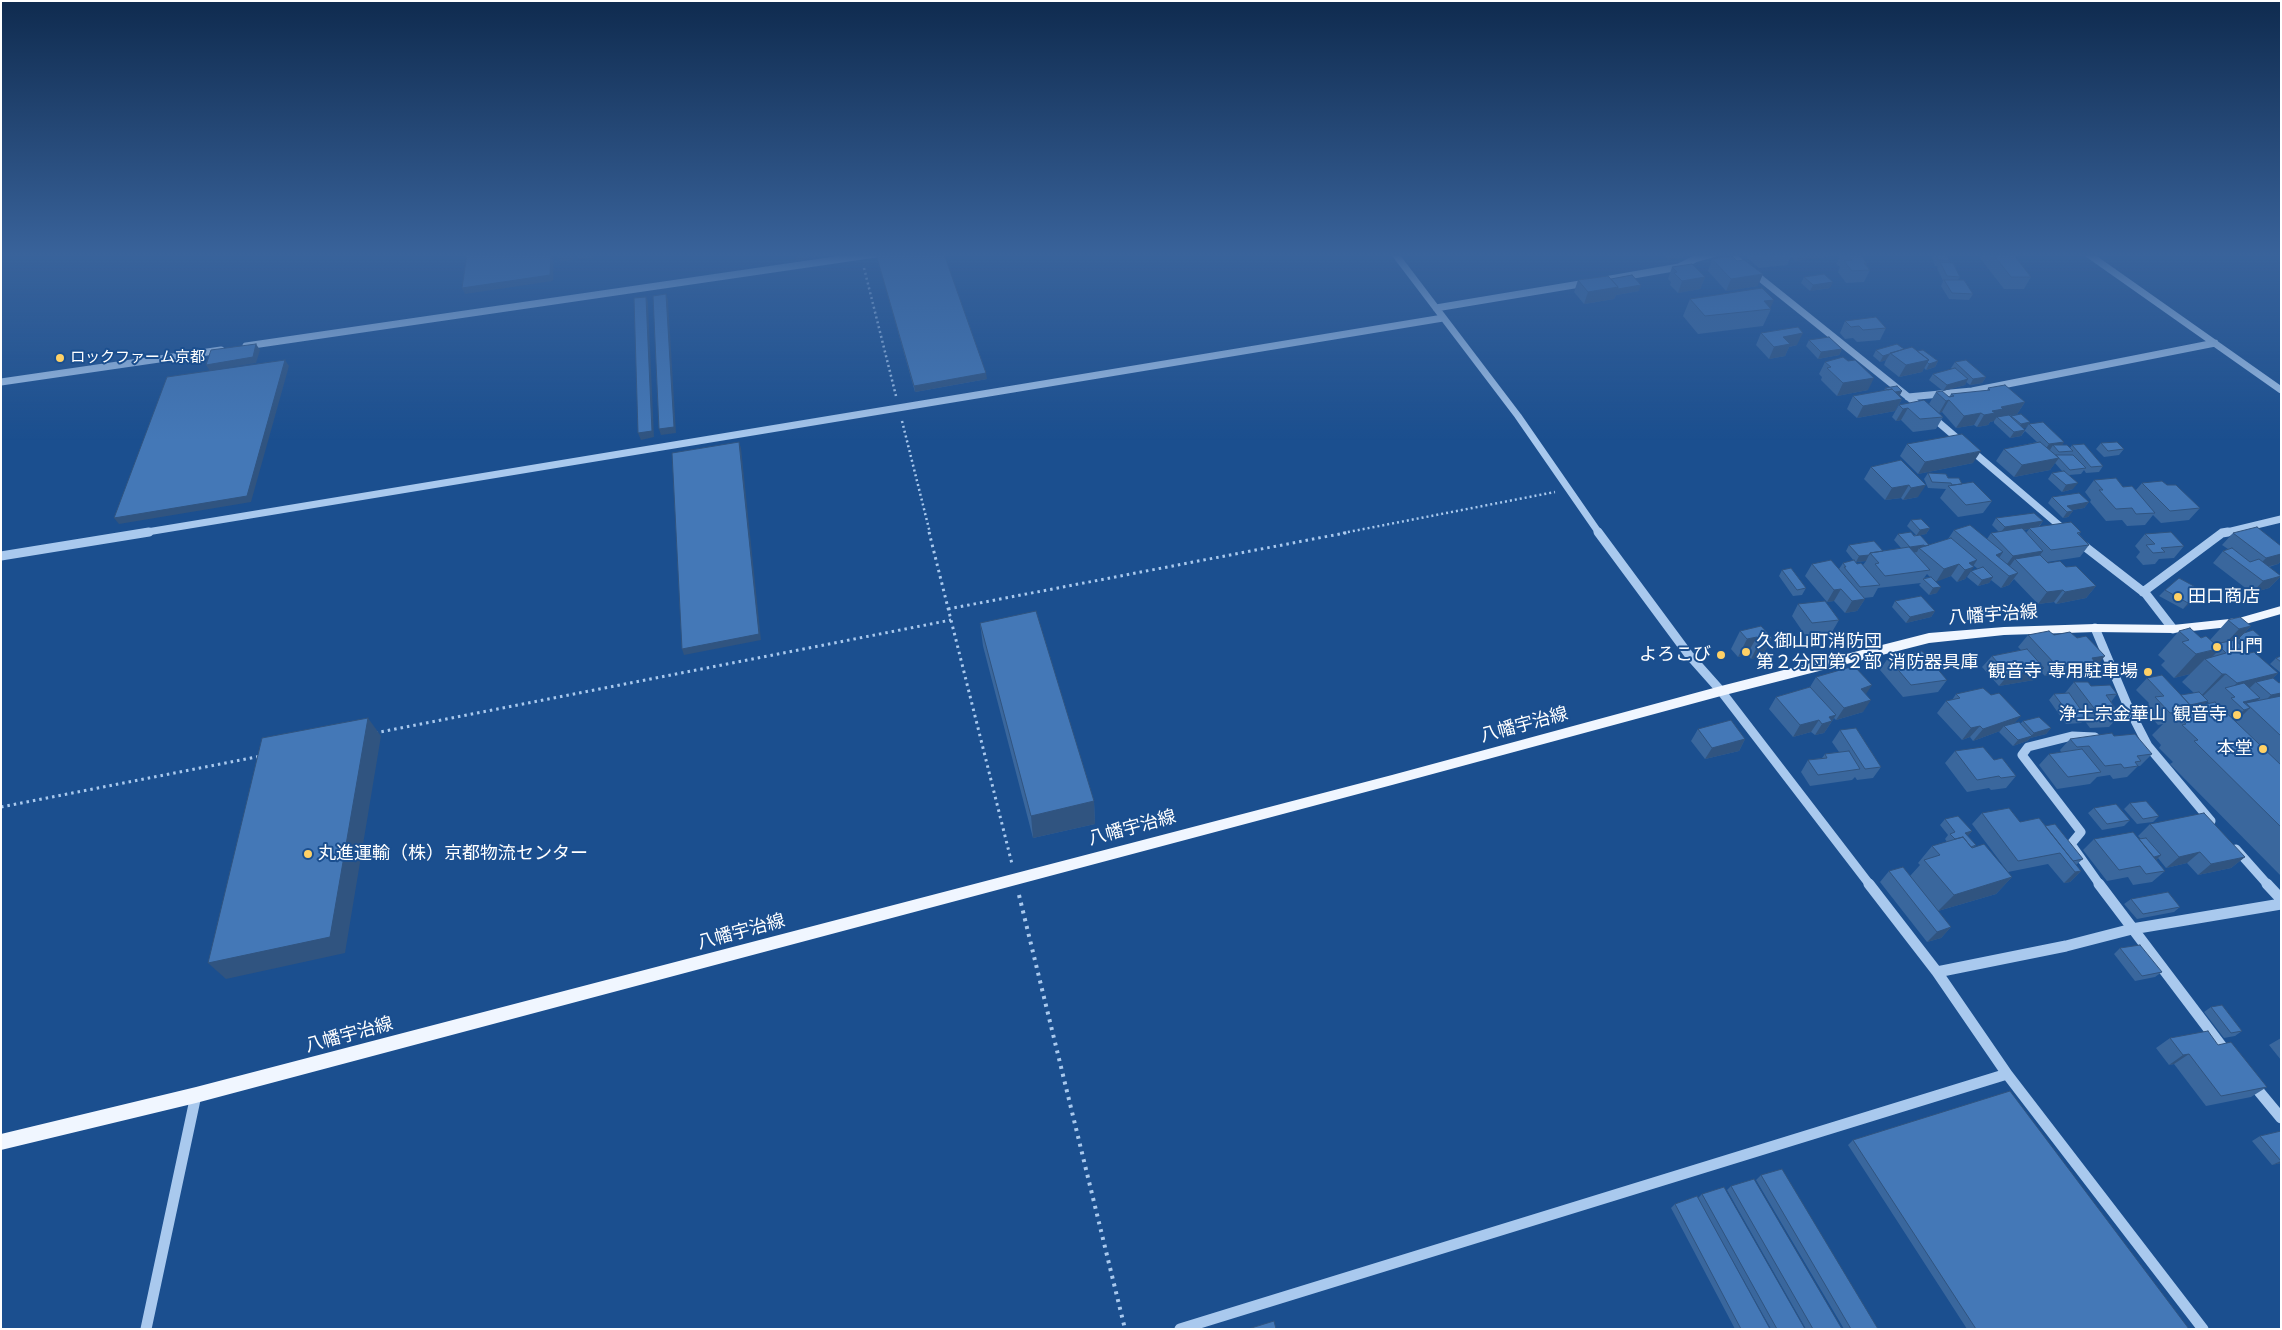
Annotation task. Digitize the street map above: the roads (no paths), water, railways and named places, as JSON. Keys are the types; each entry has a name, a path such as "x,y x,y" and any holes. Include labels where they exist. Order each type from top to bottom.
{"main road":[{"name":"八幡宇治線","path":"1,1142 196,1094 1392,780 1721,691 1929,638 2004,631 2096,628 2173,629 2240,622 2281,610"}],"street":[{"path":"238,347 450,316"},
{"path":"1807,316 1908,397 2074,538 2143,592 2173,629"},
{"path":"2177,316 2281,390"},
{"path":"1,556 1443,318 1518,416 1623,567 1689,655 1721,691 1937,972 2007,1074 2203,1329"},
{"path":"1908,397 1972,391 2215,343"},
{"path":"1,382 229,348"},
{"path":"2143,592 2222,533 2281,519"},
{"path":"2096,628 2129,709 2148,746 2224,836 2281,899"},
{"path":"2105,738 2072,736 2028,747 2022,755 2081,832 2071,844 2132,929 2233,1060"},
{"path":"2122,739 2148,746"},
{"path":"1937,972 2066,946 2132,929 2263,905 2281,904"},
{"path":"1180,1329 2007,1074"},
{"path":"2245,1074 2281,1118"},
{"path":"146,1329 196,1094"}],"place":[{"name":"ロックファーム京都","path":"60,358"},
{"name":"田口商店","path":"2178,597"},
{"name":"山門","path":"2217,647"},
{"name":"久御山町消防団 第２分団第２部 消防器具庫","path":"1746,652"},
{"name":"よろこび","path":"1721,655"},
{"name":"観音寺 専用駐車場","path":"2148,672"},
{"name":"浄土宗金華山 観音寺","path":"2237,715"},
{"name":"本堂","path":"2263,749"},
{"name":"丸進運輸（株）京都物流センター","path":"308,854"}]}
